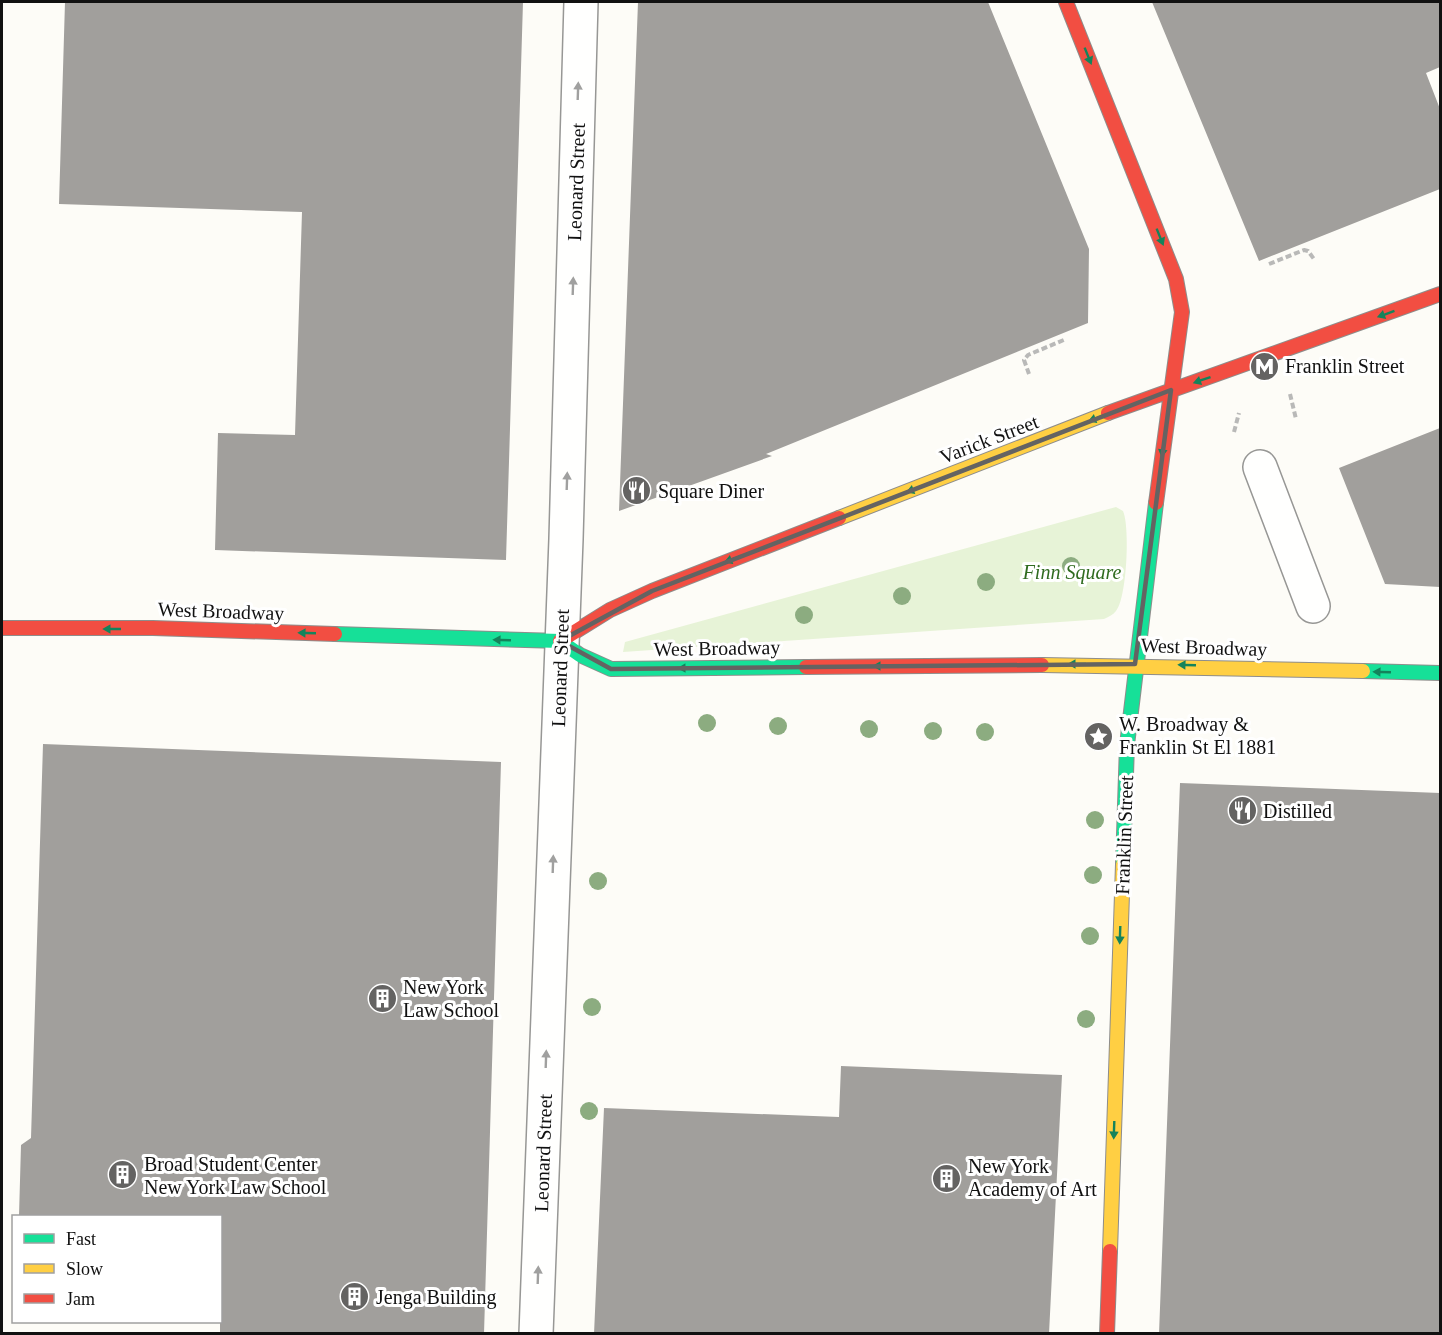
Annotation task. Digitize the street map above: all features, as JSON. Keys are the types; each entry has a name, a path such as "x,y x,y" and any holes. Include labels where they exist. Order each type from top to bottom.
{"main road":[{"name":"Franklin Street","path":"1066,2 1176,279 1182,312 1135,664 1126,769 1107,1334"},
{"name":"Varick Street","path":"560,641 610,610 652,591 1171,390 1440,294"},
{"name":"West Broadway","path":"2,628 153,628 560,641 580,655 611,669 1135,664 1440,673"}],"street":[{"name":"Leonard Street","path":"536,1334 581,2"},
{"path":"1260,466 1313,606"}],"path":[{"path":"1269,264 1304,250 1308,250 1314,259"},
{"path":"1029,375 1024,360 1028,355 1066,339"},
{"path":"1289,390 1296,419"},
{"path":"1233,435 1239,409"}],"highlighted area":[{"path":"1171,390 1135,664 611,669 560,641 652,591"}],"green space":[{"name":"Finn Square","path":"1116,507 1123,511 1125,519 1127,546 1125,578 1120,604 1115,612 1104,619 623,652 625,642"}],"building":[{"path":"65,2 523,2 506,560 215,550 218,433 295,435 302,212 59,204"},
{"path":"638,2 988,2 1089,249 1088,323 766,454 772,456 619,511"},
{"path":"1152,2 1440,2 1440,67 1426,73 1440,109 1440,189 1259,261"},
{"path":"1440,428 1440,587 1385,584 1339,468"},
{"path":"43,744 501,762 484,1334 220,1334 220,1323 222,1323 222,1215 19,1215 21,1145 31,1138"},
{"path":"1180,783 1440,793 1440,1334 1159,1334"},
{"path":"841,1066 1062,1075 1049,1334 594,1334 604,1108 839,1117"}],"traffic: fast":[{"path":"1123,864 1127,745 1156,503"},
{"path":"335,634 560,641 580,655 611,669 806,667"},
{"path":"1363,671 1440,673"}],"traffic: slow":[{"path":"839,518 1108,413"},
{"path":"1042,665 1363,671"},
{"path":"1110,1251 1123,864"}],"traffic: jam":[{"path":"1066,2 1176,279 1182,312 1156,503"},
{"path":"1108,413 1440,294"},
{"path":"560,641 610,610 652,591 839,518"},
{"path":"2,628 153,628 335,634"},
{"path":"806,667 1042,665"},
{"path":"1107,1334 1110,1251"}],"place":[{"name":"Franklin Street","path":"1264,366"},
{"name":"Square Diner","path":"637,491"},
{"name":"W. Broadway & Franklin St El 1881","path":"1098,736"},
{"name":"Distilled","path":"1242,811"},
{"name":"New York Law School","path":"382,998"},
{"name":"Broad Student Center New York Law School","path":"123,1175"},
{"name":"New York Academy of Art","path":"947,1178"},
{"name":"Jenga Building","path":"355,1297"}]}
